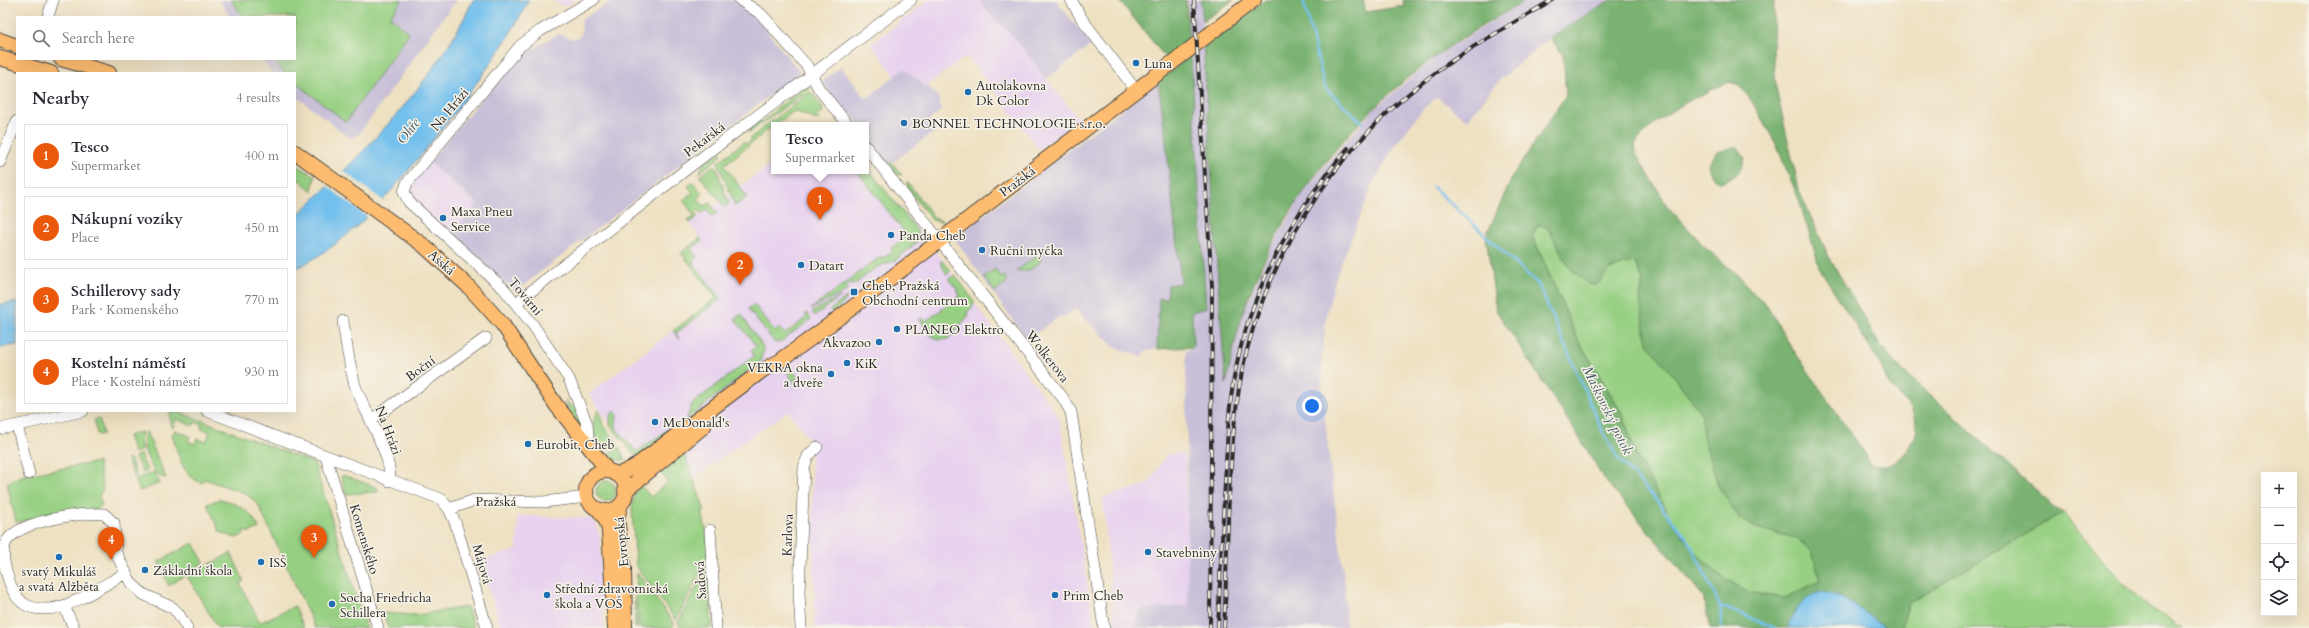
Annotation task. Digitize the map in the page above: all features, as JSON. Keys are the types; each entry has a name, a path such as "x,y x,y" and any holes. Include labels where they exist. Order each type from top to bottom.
{"main road":[{"name":"Pražská","path":"613,473 634,467 763,370 780,361 940,240 1135,89 1254,0"},
{"path":"0,40 16,46"},
{"path":"0,58 48,72"},
{"path":"64,60 106,72"},
{"name":"Ašská","path":"296,153 383,214 441,260 484,303 517,345 556,405 565,423 590,462 592,477"},
{"name":"Pražská","path":"625,490 768,374 780,361"},
{"name":"Ašská","path":"556,405 613,473"},
{"path":"597,473 613,473 622,480 625,490 621,504 610,510 598,509 587,498 587,485 592,477 597,473"},
{"name":"Evropská","path":"621,504 617,518 624,570 625,628"},
{"name":"Evropská","path":"598,509 606,520 609,530 615,628"}],"street":[{"path":"48,16 53,0"},
{"name":"Na Hrázi","path":"404,192 407,183 520,46 540,31 593,0"},
{"path":"740,0 761,14 807,66 819,89 846,122"},
{"name":"Pekařská","path":"516,303 688,168 911,0"},
{"path":"1073,2 1082,19 1135,89"},
{"path":"0,162 16,123"},
{"name":"Wolkerova","path":"869,151 1063,398 1071,412 1104,628"},
{"name":"Tovární","path":"404,192 412,206 504,289 516,303 569,379 587,424 589,444"},
{"name":"Na Hrázi","path":"343,321 355,386 371,420 388,466 389,480"},
{"name":"Boční","path":"371,420 486,338"},
{"path":"0,429 79,412"},
{"path":"210,412 326,457 437,497 449,509"},
{"path":"17,426 29,474"},
{"name":"Karlova","path":"801,628 800,593 803,474 808,456 817,447"},
{"name":"Komenského","path":"326,457 378,628"},
{"name":"Pražská","path":"449,509 475,500 543,502 587,498"},
{"name":"Májová","path":"449,509 458,530 487,628"},
{"path":"126,573 64,606 41,609 22,603 10,586 4,565 5,544 12,536 33,524 78,515 104,514 114,523 116,553 137,590 173,608 178,613 187,628"},
{"name":"Sadová","path":"710,530 716,628"},
{"path":"64,606 74,628"}],"shaded area":[{"path":"219,0 231,0 242,16 229,16"},
{"path":"402,0 456,0 359,134 350,138 296,96 296,83 346,122 409,33 390,17"},
{"path":"551,0 576,0 565,6"},
{"path":"614,0 735,0 755,16 800,72 516,291 513,290 451,235 477,204 429,162 488,91 520,56 558,34 574,39 581,35 582,19"},
{"path":"929,0 979,0 993,18 1015,38 1079,120 1040,150 967,56 924,87 920,81 904,69 895,76 871,44"},
{"path":"979,0 1056,0 1091,45 1046,79 1015,38 993,18"},
{"path":"1187,0 1201,0 1219,307 1226,382 1243,313 1270,250 1302,195 1320,171 1374,109 1439,54 1527,0 1610,0 1550,38 1501,79 1467,120 1437,97 1423,109 1397,143 1374,181 1336,277 1327,312 1322,356 1322,387 1328,447 1345,585 1346,628 1134,628 1141,609 1188,606 1186,351 1193,347 1192,312 1206,308"},
{"path":"262,60 275,60 283,72 271,72"},
{"path":"841,67 866,99 904,69 920,81 924,87 928,85 939,99 942,110 929,120 937,130 890,164 869,140 869,122 857,122 853,116 845,113 822,81"},
{"path":"1158,82 1181,283 1175,283 1167,299 1159,298 1157,349 1144,352 1142,357 1114,347 1075,309 1062,318 1060,316 1027,340 954,238"},
{"path":"429,162 477,205 451,235 413,201 410,185"},
{"path":"771,164 771,174 869,174 869,170 938,254 1059,417 1095,628 815,628 811,441 788,411 693,478 683,450 633,454 589,394 716,298 681,253 700,238 690,223"},
{"name":"Stavebniny","path":"1185,453 1190,606 1141,609 1134,628 1115,628 1103,498 1148,484 1167,454"},
{"name":"Střední zdravotnická škola a VOŠ","path":"518,516 588,518 596,523 600,540 604,628 501,628 480,561 517,550"}],"green space":[{"path":"231,0 402,0 390,17 409,33 346,122 296,83 296,72 283,72 275,60 296,60 296,16 242,16"},
{"path":"1119,0 1186,0 1189,42 1165,57"},
{"path":"1201,0 1234,0 1203,21"},
{"path":"1265,0 1363,0 1366,12 1404,6 1403,0 1527,0 1460,40 1407,79 1376,106 1347,136 1321,168 1297,202 1276,238 1258,275 1240,322 1226,384 1216,257 1203,43"},
{"path":"1610,0 1774,0 1773,57 1777,93 1800,193 1829,257 1880,345 1902,370 2054,507 2063,512 1909,603 1901,628 1886,628 1839,596 1819,592 1808,598 1799,607 1792,617 1788,628 1710,628 1703,596 1604,479 1587,450 1496,310 1486,236 1513,175 1566,95 1563,55 1550,38","holes":["1729,82 1738,84 1751,100 1776,144 1799,200 1820,269 1880,364 1889,385 1911,408 1918,430 1905,453 1899,459 1886,466 1877,466 1868,463 1866,455 1790,345 1767,305 1749,289 1743,280 1705,247 1668,207 1636,154 1635,145 1652,125 1691,100","1539,224 1548,228 1569,267 1589,285 1598,284 1610,269 1634,261 1643,280 1640,299 1647,343 1677,380 1702,415 1703,437 1718,486 1740,519 1756,528 1796,538 1812,551 1820,581 1785,598 1747,592 1717,573 1694,551 1672,521 1636,455 1623,415 1578,340 1532,235"]},
{"path":"1191,55 1206,308 1192,312 1193,347 1157,349 1159,298 1167,299 1168,285 1181,283 1158,82"},
{"path":"805,86 811,88 749,133 748,132 756,122 762,121"},
{"path":"810,92 823,108 822,113 818,117 820,119 814,119 795,111 778,122 771,122 771,127 724,165 747,197 735,206 718,162 744,142 747,144 752,140 750,138"},
{"path":"869,140 890,164 892,162 902,175 896,174"},
{"path":"1737,146 1745,158 1744,163 1737,174 1721,183 1712,175 1709,170 1708,163 1718,152"},
{"path":"721,152 721,156 699,173 704,162"},
{"path":"296,165 315,176 312,191 300,180 296,182"},
{"path":"713,166 716,166 729,204 725,207 700,176"},
{"path":"869,170 916,229 918,234 917,242 896,260 875,268 854,285 852,282 846,287 848,290 811,309 881,256 883,258 893,250 891,248 907,236 859,174 869,174"},
{"path":"693,182 703,194 698,199 704,206 710,203 717,213 712,217 707,210 702,213 698,210 695,212 698,216 690,223 688,221 695,216 683,200 693,193 688,186"},
{"path":"907,182 934,217 943,222 932,220 907,188"},
{"path":"1539,224 1548,228 1569,267 1598,284 1610,269 1634,261 1643,280 1640,299 1677,380 1702,415 1703,437 1756,528 1796,538 1812,551 1820,581 1785,598 1747,592 1717,573 1694,551 1672,521 1636,455 1623,415 1578,340 1532,235"},
{"path":"700,238 702,241 691,249 697,257 692,261 721,299 676,333 679,339 673,331 716,298 681,253"},
{"path":"1041,253 1040,262 1028,271 1016,271"},
{"path":"942,261 951,270 947,275 940,262"},
{"path":"995,269 1002,278 1005,276 1007,282 995,292 984,277"},
{"path":"955,275 974,301 974,305 967,313 969,315 948,339 938,340 928,333 920,319 922,317 926,321 960,296 957,289 948,279"},
{"path":"849,295 842,305 832,313 830,310"},
{"path":"841,296 815,316 812,312"},
{"path":"754,304 775,332 779,328 785,334 807,317 805,314 807,313 811,319 782,341 775,343 748,309"},
{"path":"741,314 763,347 764,351 761,361 686,420 692,404 754,356 751,351 756,346 735,319"},
{"path":"791,368 796,374 797,386 786,371"},
{"path":"565,400 572,407 577,406 584,429 572,418"},
{"path":"599,410 603,425 618,444 600,454 595,443 593,432 594,421"},
{"path":"615,411 617,415 616,428 636,451 667,430 672,430 640,455 633,454 610,424 610,415"},
{"path":"171,412 180,412 314,463 366,628 315,628 258,504 245,493 204,479 202,483 195,480 189,475 181,463 172,434 175,432 174,430 190,436 188,441 195,444 197,438 206,442 210,432 201,429 202,425 195,422 193,426 176,419 173,428 169,416"},
{"path":"99,418 103,434 99,435 97,434 94,420"},
{"path":"146,431 166,478 156,472 148,459 144,443"},
{"path":"142,432 140,441 142,450 134,453 128,436"},
{"path":"619,447 625,460 614,460 606,455"},
{"path":"683,450 705,511 702,511 709,545 708,557 676,620 636,566 632,510 634,495 640,485 651,497 668,482 658,469"},
{"path":"140,454 147,471 143,473 135,457"},
{"path":"127,459 131,460 136,476 134,477"},
{"path":"98,462 103,489 99,496 102,505 97,510 16,522 7,483 20,476"},
{"path":"154,472 160,483 140,491 135,479"},
{"path":"343,475 378,488 378,492 346,494 341,477"},
{"path":"602,481 610,481 616,487 616,495 610,501 602,501 596,495 596,487"},
{"path":"220,499 238,505 248,512 259,528 248,533 246,530 243,531 245,534 236,538 220,532 207,504"},
{"path":"2063,512 2113,572 2142,602 2182,628 1901,628 1909,603"},
{"path":"193,543 204,562 169,586 158,562"},
{"path":"231,553 244,581 240,584 258,619 261,622 295,606 304,628 218,628 187,576"},
{"path":"709,562 712,628 681,628 678,623"},
{"path":"637,573 674,623 672,628 640,628 636,593"},
{"path":"634,598 636,604 638,628 635,628"},
{"path":"467,607 474,628 388,628 383,613 416,615"}],"water":[{"name":"Ohře","path":"473,0 529,0 509,35 474,86 390,193 356,227 338,242 317,257 296,268 296,216 345,169 394,117 417,89 457,31"},
{"path":"16,302 16,345 0,347 0,304"},
{"path":"1821,592 1838,596 1886,628 1788,628 1793,616 1800,606 1810,597"}],"pier":[{"path":"342,170 385,202 370,219 326,185"}],"waterway":[{"name":"Maškovský potok","path":"1303,0 1325,88 1363,123"},
{"name":"Maškovský potok","path":"1433,187 1538,284 1602,430 1618,459 1652,495 1689,541 1720,606 1775,628"},
{"path":"1720,606 1722,628"}],"railway":[{"path":"1194,0 1212,286 1210,628"},
{"path":"1224,628 1228,508 1232,448 1239,388 1249,343 1263,300 1282,257 1304,216 1330,178 1360,142 1392,109 1442,68 1488,38 1552,0"},
{"path":"1218,628 1229,414 1235,372 1242,341 1263,281 1292,225 1309,199 1348,148"}],"place":[{"name":"Luna","path":"1136,63"},
{"name":"Autolakovna Dk Color","path":"968,92"},
{"name":"BONNEL TECHNOLOGIE s.r.o.","path":"904,123"},
{"name":"Maxa Pneu Service","path":"443,218"},
{"name":"Tesco","path":"820,220"},
{"name":"Panda Cheb","path":"891,235"},
{"name":"Ruční myčka","path":"982,250"},
{"name":"Datart","path":"801,265"},
{"name":"Nákupní vozíky","path":"740,285"},
{"name":"Cheb, Pražská Obchodní centrum","path":"854,292"},
{"name":"PLANEO Elektro","path":"897,329"},
{"name":"Akvazoo","path":"879,342"},
{"name":"KiK","path":"847,363"},
{"name":"VEKRA okna a dveře","path":"831,374"},
{"name":"McDonald's","path":"655,422"},
{"name":"Eurobit, Cheb","path":"528,444"},
{"name":"Stavebniny","path":"1148,552"},
{"name":"svatý Mikuláš a svatá Alžběta","path":"59,557"},
{"name":"Schillerovy sady","path":"314,558"},
{"name":"Kostelní náměstí","path":"111,560"},
{"name":"ISŠ","path":"261,562"},
{"name":"Základní škola","path":"145,570"},
{"name":"Střední zdravotnická škola a VOŠ","path":"547,595"},
{"name":"Prim Cheb","path":"1055,595"},
{"name":"Socha Friedricha Schillera","path":"332,604"}]}
